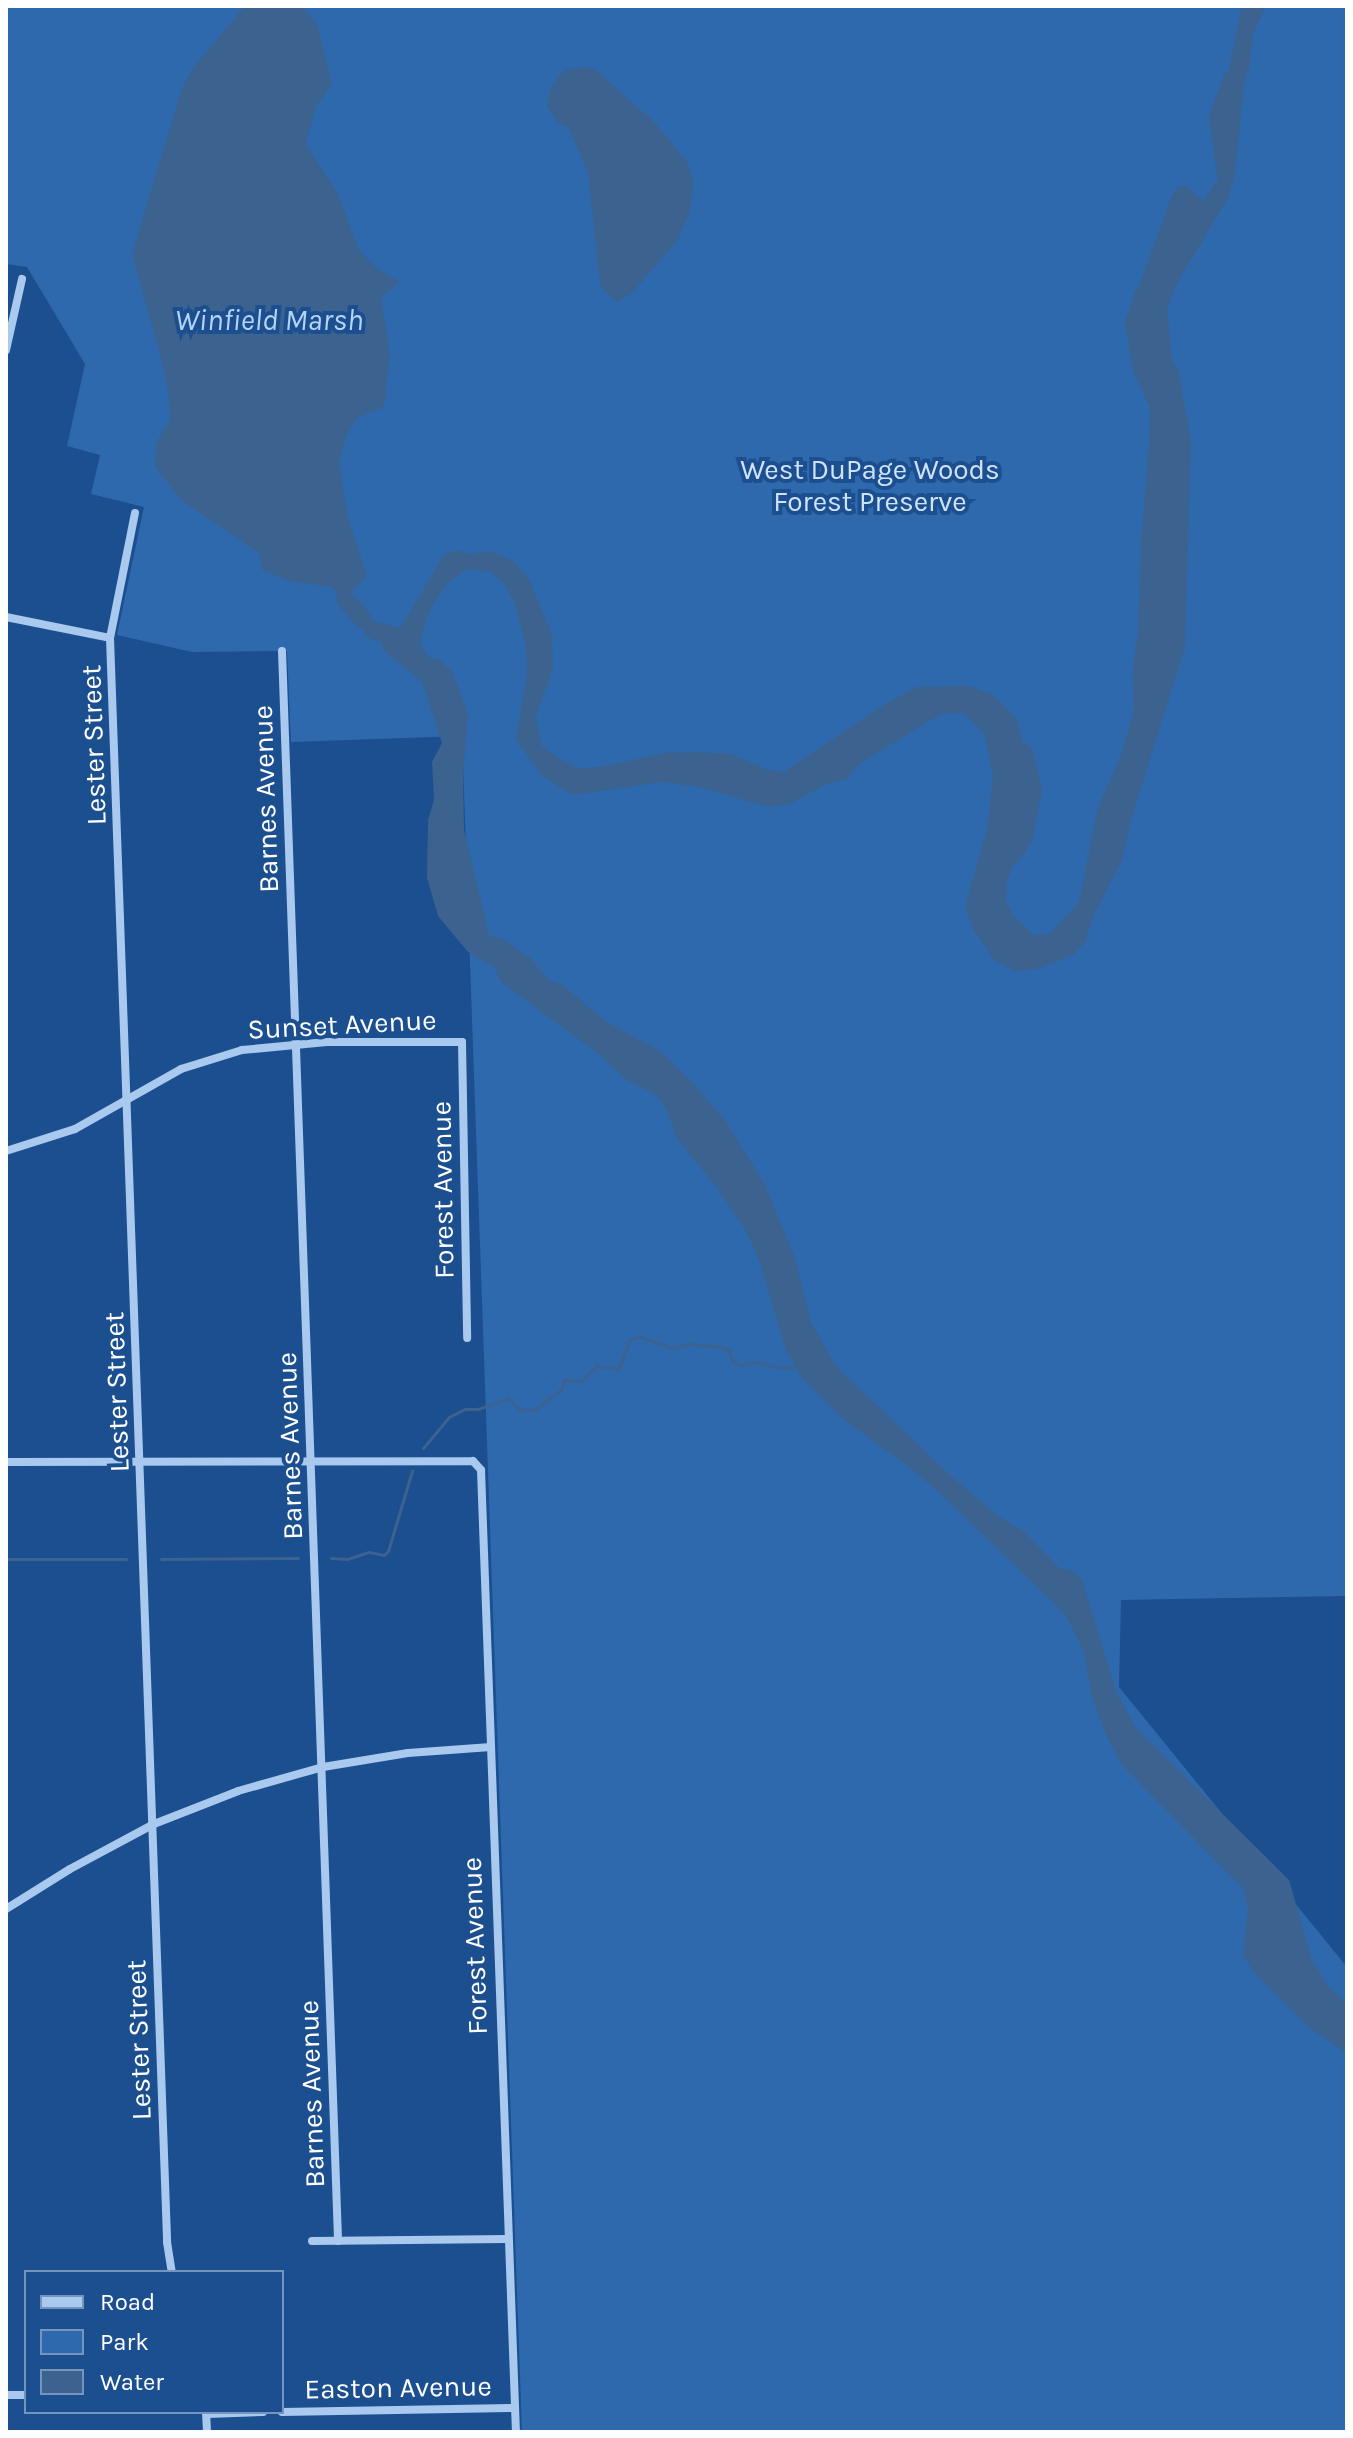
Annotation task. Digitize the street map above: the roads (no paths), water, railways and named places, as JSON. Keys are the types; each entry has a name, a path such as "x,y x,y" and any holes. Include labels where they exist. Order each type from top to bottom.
{"street":[{"path":"6,350 22,279"},
{"name":"Lester Street","path":"135,513 110,638 142,1462 167,2242 172,2270"},
{"path":"6,617 110,638"},
{"name":"Barnes Avenue","path":"282,651 313,1461 338,2241"},
{"name":"Sunset Avenue","path":"6,1151 75,1129 169,1075 213,1058 269,1045 462,1042"},
{"name":"Forest Avenue","path":"462,1042 467,1338"},
{"path":"6,1462 313,1461"},
{"name":"Forest Avenue","path":"313,1461 473,1461 481,1470 516,2432"},
{"path":"6,1909 81,1862 154,1824 238,1791 323,1767 408,1753 491,1747"},
{"path":"312,2241 507,2239"},
{"name":"Easton Avenue","path":"284,2412 515,2408"}],"water":[{"name":"Winfield Marsh","path":"245,6 302,6 318,26 332,84 316,106 306,144 338,194 359,250 376,268 400,282 381,297 390,355 384,407 358,417 347,435 339,461 348,518 367,576 345,599 331,587 290,581 262,570 259,553 181,500 155,466 157,441 170,420 169,400 164,369 132,254 181,91 193,68"},
{"path":"1242,6 1266,6 1253,34 1249,69 1245,76 1235,174 1228,198 1176,285 1167,310 1172,360 1178,369 1191,440 1185,647 1129,827 1123,858 1094,915 1085,942 1073,955 1038,969 1015,971 994,960 974,930 965,907 987,829 993,776 984,733 963,713 941,714 859,764 847,779 824,785 790,804 767,807 700,787 662,782 573,795 542,776 516,739 527,675 526,648 515,603 504,583 490,572 467,569 447,583 428,613 420,643 428,657 440,660 452,672 468,713 463,774 464,830 489,935 503,939 530,958 549,980 564,986 605,1021 660,1051 693,1083 727,1123 765,1185 795,1258 811,1322 835,1365 952,1477 998,1516 1023,1531 1059,1568 1071,1570 1082,1579 1116,1691 1135,1727 1289,1880 1312,1960 1329,1987 1347,2004 1347,2053 1308,2027 1254,1973 1243,1955 1248,1909 1243,1888 1122,1765 1092,1698 1084,1652 1065,1614 942,1495 844,1420 802,1378 786,1350 759,1260 745,1229 715,1185 678,1140 665,1107 656,1095 625,1079 599,1054 501,982 494,967 468,952 438,916 427,878 428,820 434,800 432,762 442,743 422,682 382,649 381,640 402,625 444,555 457,550 470,554 490,551 513,561 529,579 552,634 553,668 536,716 542,747 576,768 601,767 664,753 692,752 731,754 768,770 784,772 877,709 916,687 970,686 992,694 1017,719 1029,772 1023,839 1007,881 1006,903 1014,916 1035,936 1051,933 1079,902 1097,811 1122,752 1134,709 1132,675 1138,632 1150,399 1137,321 1140,283 1171,198 1179,186 1186,186 1203,201 1219,178 1226,84"},
{"path":"587,67 597,71 654,122 688,163 694,183 689,214 677,241 632,293 617,302 600,286 588,172 568,127 557,122 547,106 551,87 564,70"}],"waterway":[{"path":"1226,174 1218,117 1232,79"},
{"path":"1144,294 1134,323 1142,370 1156,399"},
{"path":"345,599 363,620"},
{"path":"373,630 405,639"},
{"path":"1011,856 1024,837 1033,789 1024,752"},
{"path":"423,1448 449,1417 465,1409 478,1409 508,1398 519,1409 534,1410 561,1390 564,1380 582,1381 596,1366 619,1369 630,1339 641,1337 671,1348 688,1344 720,1347 729,1350 732,1361 741,1365 755,1362 785,1369 796,1365"},
{"path":"331,1558 347,1559 369,1552 384,1555 388,1551 412,1471"},
{"path":"161,1559 298,1558"},
{"path":"6,1559 126,1559"}],"park label":[{"name":"West DuPage Woods Forest Preserve","path":"870,486"}]}
